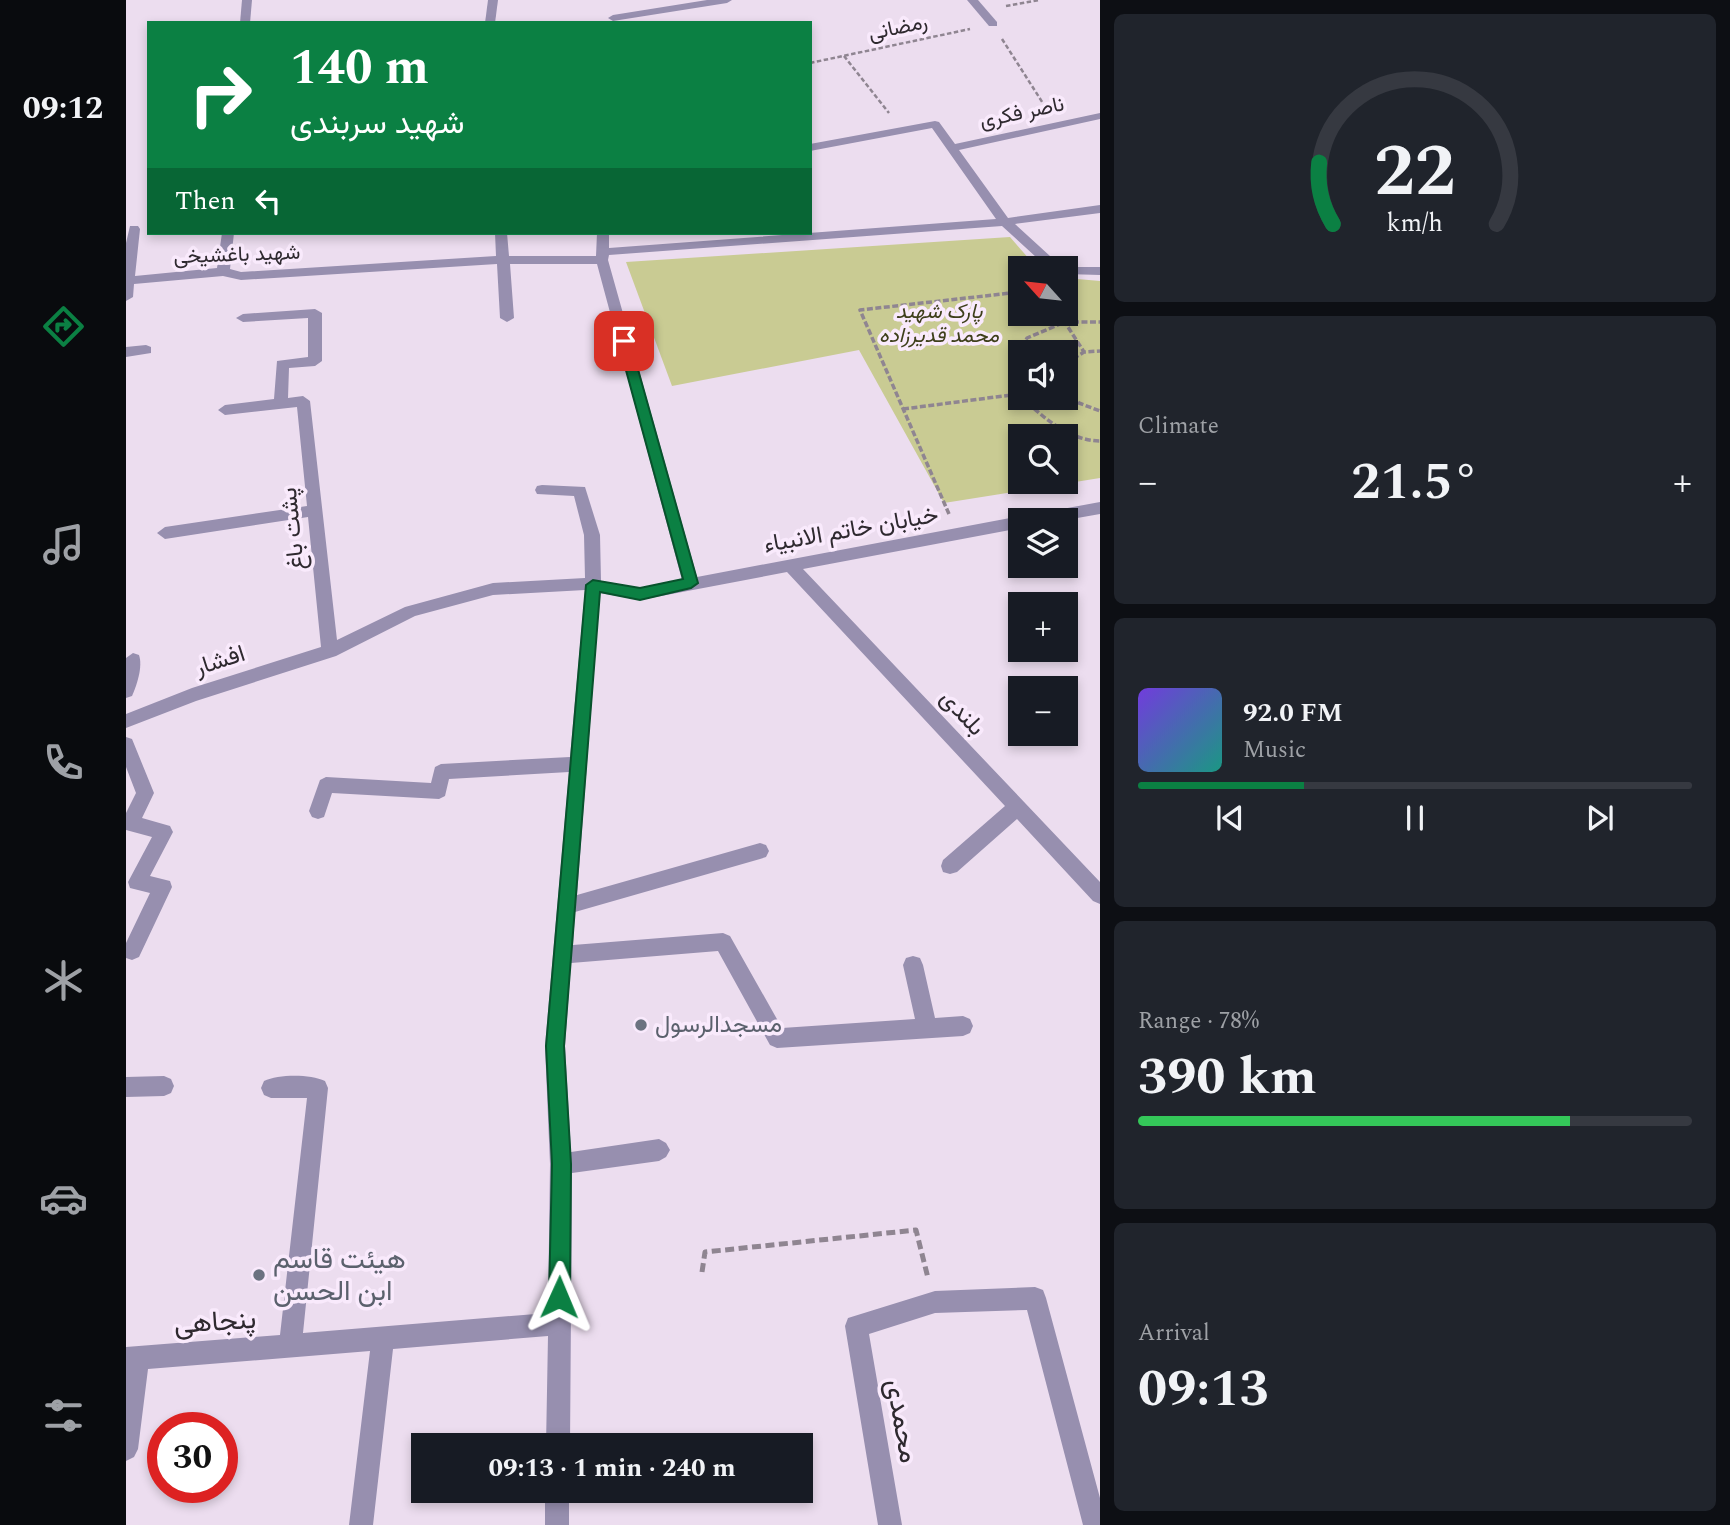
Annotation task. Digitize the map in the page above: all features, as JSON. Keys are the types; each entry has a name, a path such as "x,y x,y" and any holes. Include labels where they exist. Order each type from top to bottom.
{"street":[{"path":"242,21 247,0"},
{"path":"490,21 493,0"},
{"path":"613,17 727,0"},
{"path":"972,0 993,24"},
{"name":"ناصر فکری","path":"953,148 1100,116"},
{"path":"812,148 935,124 1005,222 1043,256"},
{"name":"شهید باغشیخی","path":"127,281 223,272 241,276 470,260 602,256 1005,222 1100,209"},
{"path":"126,297 134,229"},
{"path":"223,272 228,235"},
{"path":"501,235 507,318"},
{"path":"603,235 602,256 691,583"},
{"path":"1078,270 1100,271"},
{"path":"225,410 281,404 282,364 315,361 315,313 243,318"},
{"path":"126,352 146,350"},
{"name":"پشت باغ","path":"281,404 303,401 330,651"},
{"path":"542,490 580,491 592,535 593,585 555,1046 561,1164 558,1433"},
{"path":"1078,512 1100,508"},
{"path":"165,533 313,511"},
{"name":"خیابان خاتم الانبیاء","path":"593,585 640,594 1008,524"},
{"name":"بلندی","path":"789,564 1100,895"},
{"name":"افشار","path":"126,721 192,695 330,651 411,611 493,589 593,585"},
{"path":"126,691 133,660"},
{"path":"126,744 145,793 130,822 164,832 137,882 163,887 131,951"},
{"path":"318,811 326,785 439,791 441,772 578,764"},
{"path":"950,866 1017,807"},
{"path":"567,906 760,851"},
{"path":"563,955 723,942 776,1038 963,1026"},
{"path":"913,965 927,1028"},
{"path":"126,1087 164,1086"},
{"path":"271,1088 318,1088 289,1346"},
{"path":"561,1164 659,1150"},
{"path":"935,1303 1035,1298 1094,1525"},
{"name":"محمدی","path":"890,1525 856,1326 935,1303"},
{"name":"پنجاهی","path":"132,1358 559,1324"},
{"path":"360,1525 383,1338"},
{"path":"126,1449 132,1358"},
{"path":"557,1503 557,1525"}],"path":[{"path":"981,11 1040,0"},
{"path":"993,24 1057,125"},
{"name":"رمضانی","path":"812,63 993,24"},
{"path":"844,56 903,130"},
{"path":"958,534 860,310 1008,293"},
{"path":"1078,322 1100,322"},
{"path":"1026,340 1056,326"},
{"path":"1068,326 1084,352"},
{"path":"1078,356 1084,352 1100,351"},
{"path":"903,409 1008,397"},
{"path":"1078,402 1100,411"},
{"path":"1036,410 1048,422 1092,441 1100,441"},
{"path":"702,1272 705,1252 916,1230 935,1303"}],"green space":[{"name":"پارک شهید محمد قدیرزاده","path":"1010,237 1027,256 1008,256 1008,326 1078,326 1078,279 1100,281 1100,478 1078,482 1078,424 1008,424 1008,493 944,503 859,350 672,386 626,262"}],"place":[{"name":"مسجدالرسول","path":"641,1025"},
{"name":"هیئت قاسم ابن الحسن","path":"259,1275"}],"route":[{"path":"559,1297 561,1164 555,1046 593,585 640,594 691,583 624,341"}]}
